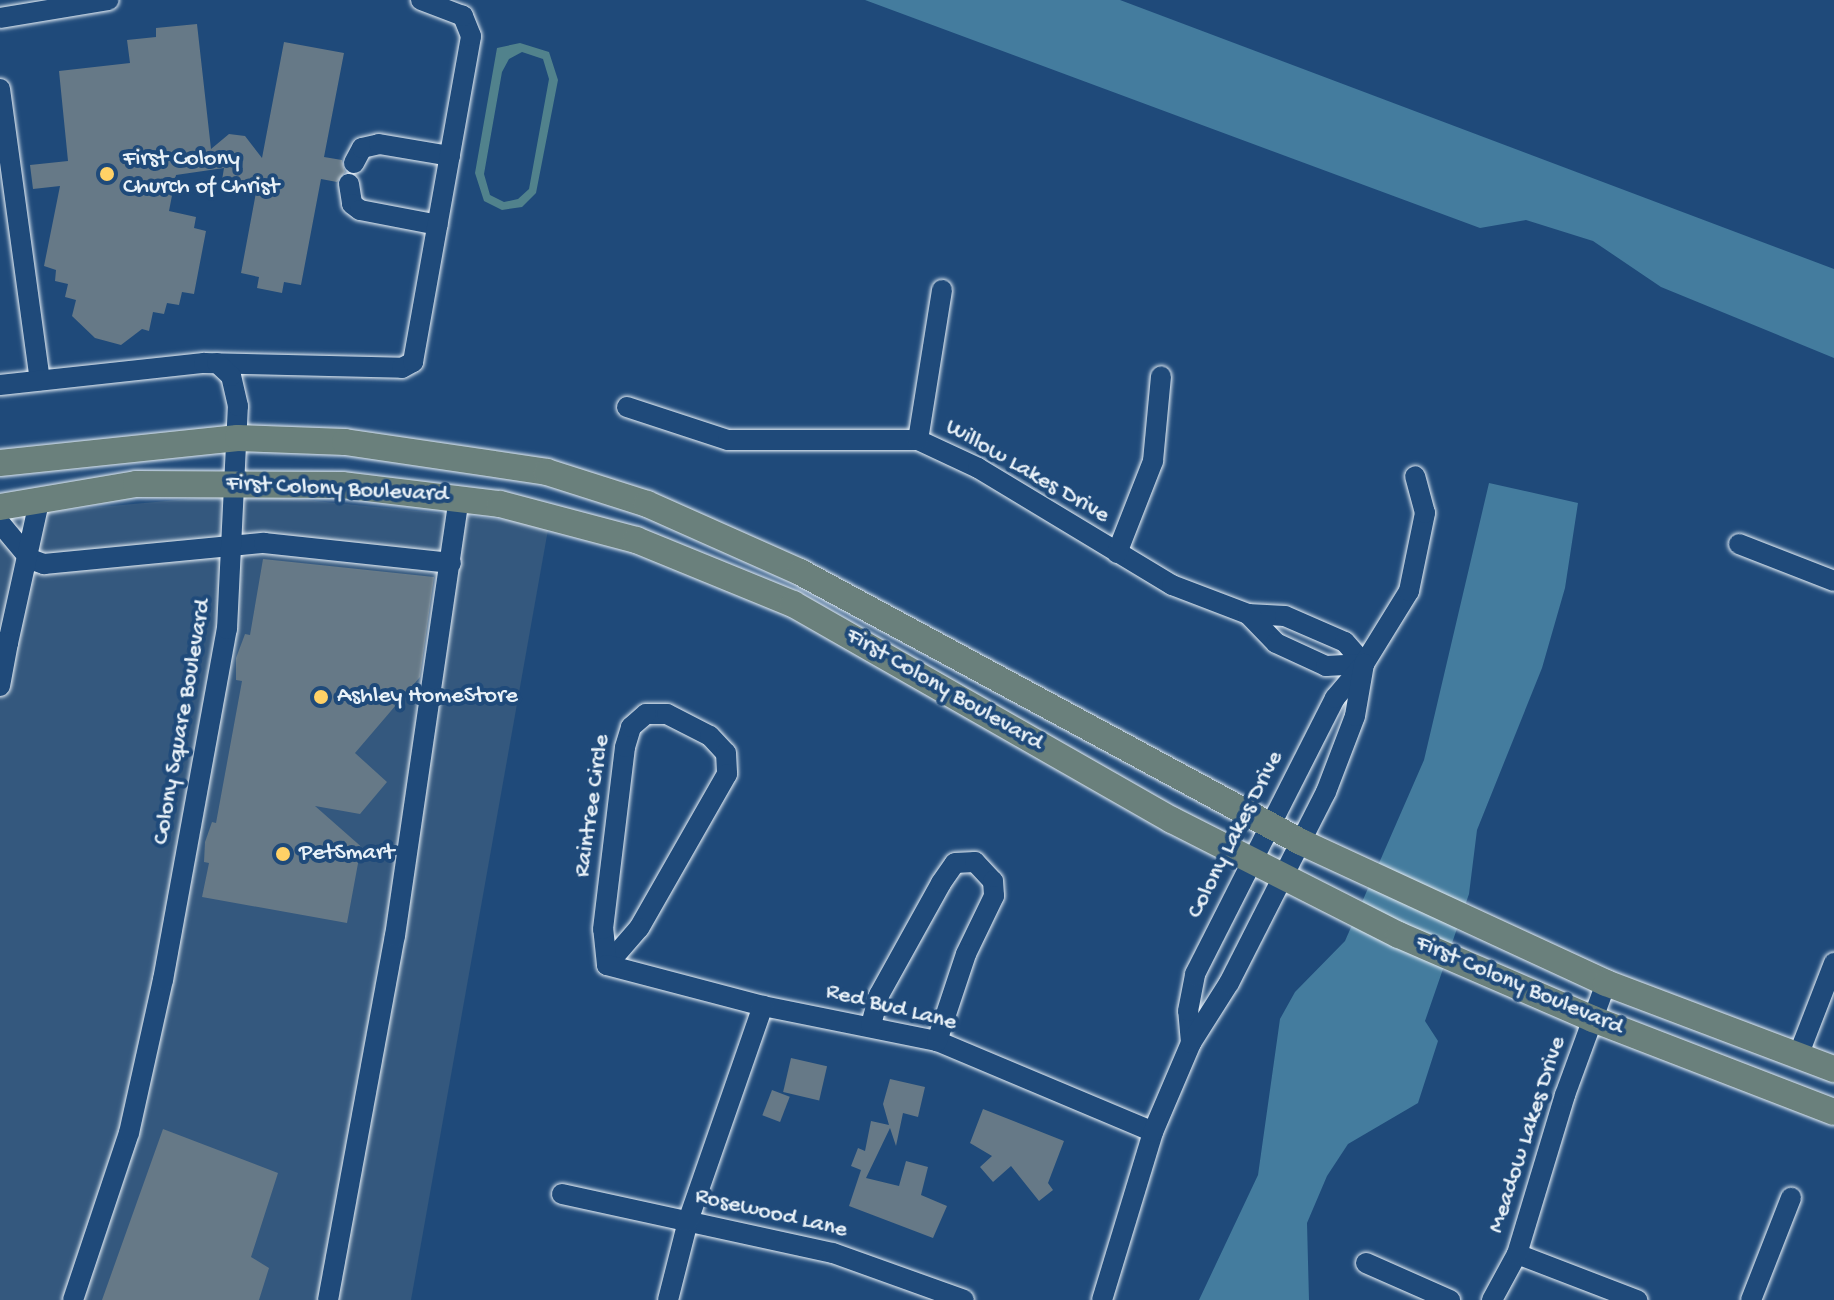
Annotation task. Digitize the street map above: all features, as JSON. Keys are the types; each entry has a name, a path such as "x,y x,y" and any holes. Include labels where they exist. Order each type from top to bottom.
{"main road":[{"name":"First Colony Boulevard","path":"0,463 238,438 345,442 547,472 647,504 800,572 1301,842 1606,983 1834,1069"},
{"path":"459,498 460,458"},
{"name":"First Colony Boulevard","path":"0,507 136,484 236,482 342,485 459,498 582,523 689,559 793,604 1252,861 1468,966 1593,1019 1834,1112"},
{"path":"959,698 976,665"},
{"path":"1784,1094 1798,1056"}],"street":[{"path":"0,18 51,4 109,0"},
{"path":"0,385 217,363 402,368 413,362 470,25 463,16 421,0"},
{"path":"0,89 40,380"},
{"path":"354,163 362,148 379,144 450,156"},
{"path":"349,184 352,204 360,210 438,225"},
{"path":"918,440 942,290"},
{"name":"Colony Square Boulevard","path":"73,1300 129,1133 163,980 227,629 235,548 237,393 231,376 217,363"},
{"path":"1117,553 1153,461 1161,376"},
{"name":"Willow Lakes Drive","path":"627,407 728,440 918,440 978,468 1172,585 1248,614 1297,621 1345,642 1364,664"},
{"name":"Colony Lakes Drive","path":"1191,1043 1188,1011 1195,974 1335,698 1364,664 1409,591 1425,513 1415,476"},
{"path":"0,686 4,642 30,559 40,498"},
{"path":"328,1300 395,936 459,498"},
{"path":"0,523 30,559 44,564 264,543 451,563"},
{"path":"1739,544 1834,581"},
{"name":"Willow Lakes Drive","path":"1248,614 1276,643 1326,666 1364,664"},
{"name":"Colony Lakes Drive","path":"1102,1300 1153,1132 1191,1043 1301,842 1355,716 1364,664"},
{"name":"Raintree Circle","path":"646,714 667,714 710,736 726,753 727,774 639,928 607,965 603,929 625,747 631,727 646,714"},
{"path":"871,1025 879,995 941,883 955,863 975,862 993,881 994,896 966,954 937,1041"},
{"name":"Red Bud Lane","path":"607,965 763,1006 871,1025 937,1041 1153,1132"},
{"path":"1798,1056 1834,965"},
{"name":"Meadow Lakes Drive","path":"1492,1300 1517,1254 1606,983"},
{"path":"668,1300 688,1221 763,1006"},
{"name":"Rosewood Lane","path":"562,1194 833,1253 964,1300"},
{"path":"1751,1300 1791,1198"},
{"path":"1517,1254 1637,1300"},
{"path":"1366,1263 1450,1300"}],"shaded area":[{"path":"865,0 1120,0 1834,269 1834,358 1661,287 1593,241 1526,220 1480,228"},
{"path":"1489,483 1578,503 1565,588 1542,668 1477,830 1469,894 1425,1021 1438,1041 1418,1103 1348,1144 1327,1176 1307,1223 1309,1300 1199,1300 1258,1175 1280,1019 1295,992 1345,941 1424,760"},
{"path":"244,494 549,524 411,1300 0,1300 0,516"}],"green space":[{"path":"520,43 549,52 558,80 536,193 522,207 502,210 484,201 475,173 497,48","holes":["522,52 543,59 549,79 529,189 518,199 504,202 490,195 484,174 502,72 509,59"]}],"building":[{"name":"First Colony Church of Christ","path":"197,24 211,149 229,134 245,136 262,158 284,42 344,53 324,157 342,160 345,172 337,182 321,179 301,285 284,282 282,293 257,288 259,277 241,273 257,187 222,180 224,168 176,175 169,211 196,217 194,228 206,231 194,294 182,292 179,305 167,303 164,314 153,312 149,331 142,329 121,345 95,338 72,316 76,300 65,297 68,284 55,281 56,270 44,266 60,186 33,189 30,165 68,161 59,71 130,63 127,40 156,37 156,28"},
{"name":"Ashley HomeStore","path":"263,559 434,577 420,677 355,753 387,782 360,814 315,806 365,850 359,858 347,923 202,897 209,863 204,862 205,842 212,822 216,823 242,681 236,680 236,658 245,634 250,635"},
{"path":"791,1058 827,1066 819,1100 783,1092"},
{"path":"890,1079 925,1087 918,1117 903,1113 896,1146 890,1128 866,1178 899,1186 906,1161 928,1167 921,1195 947,1206 933,1238 849,1206 861,1170 851,1166 858,1148 865,1151 871,1121 889,1125 883,1104"},
{"path":"772,1090 790,1097 780,1122 762,1115"},
{"path":"983,1109 1064,1141 1048,1183 1053,1190 1039,1201 1011,1166 993,1182 980,1167 992,1156 970,1143"},
{"path":"163,1129 278,1173 251,1257 269,1268 259,1300 102,1300"}],"place":[{"name":"First Colony Church of Christ","path":"107,174"},
{"name":"Ashley HomeStore","path":"321,697"},
{"name":"PetSmart","path":"283,854"}]}
